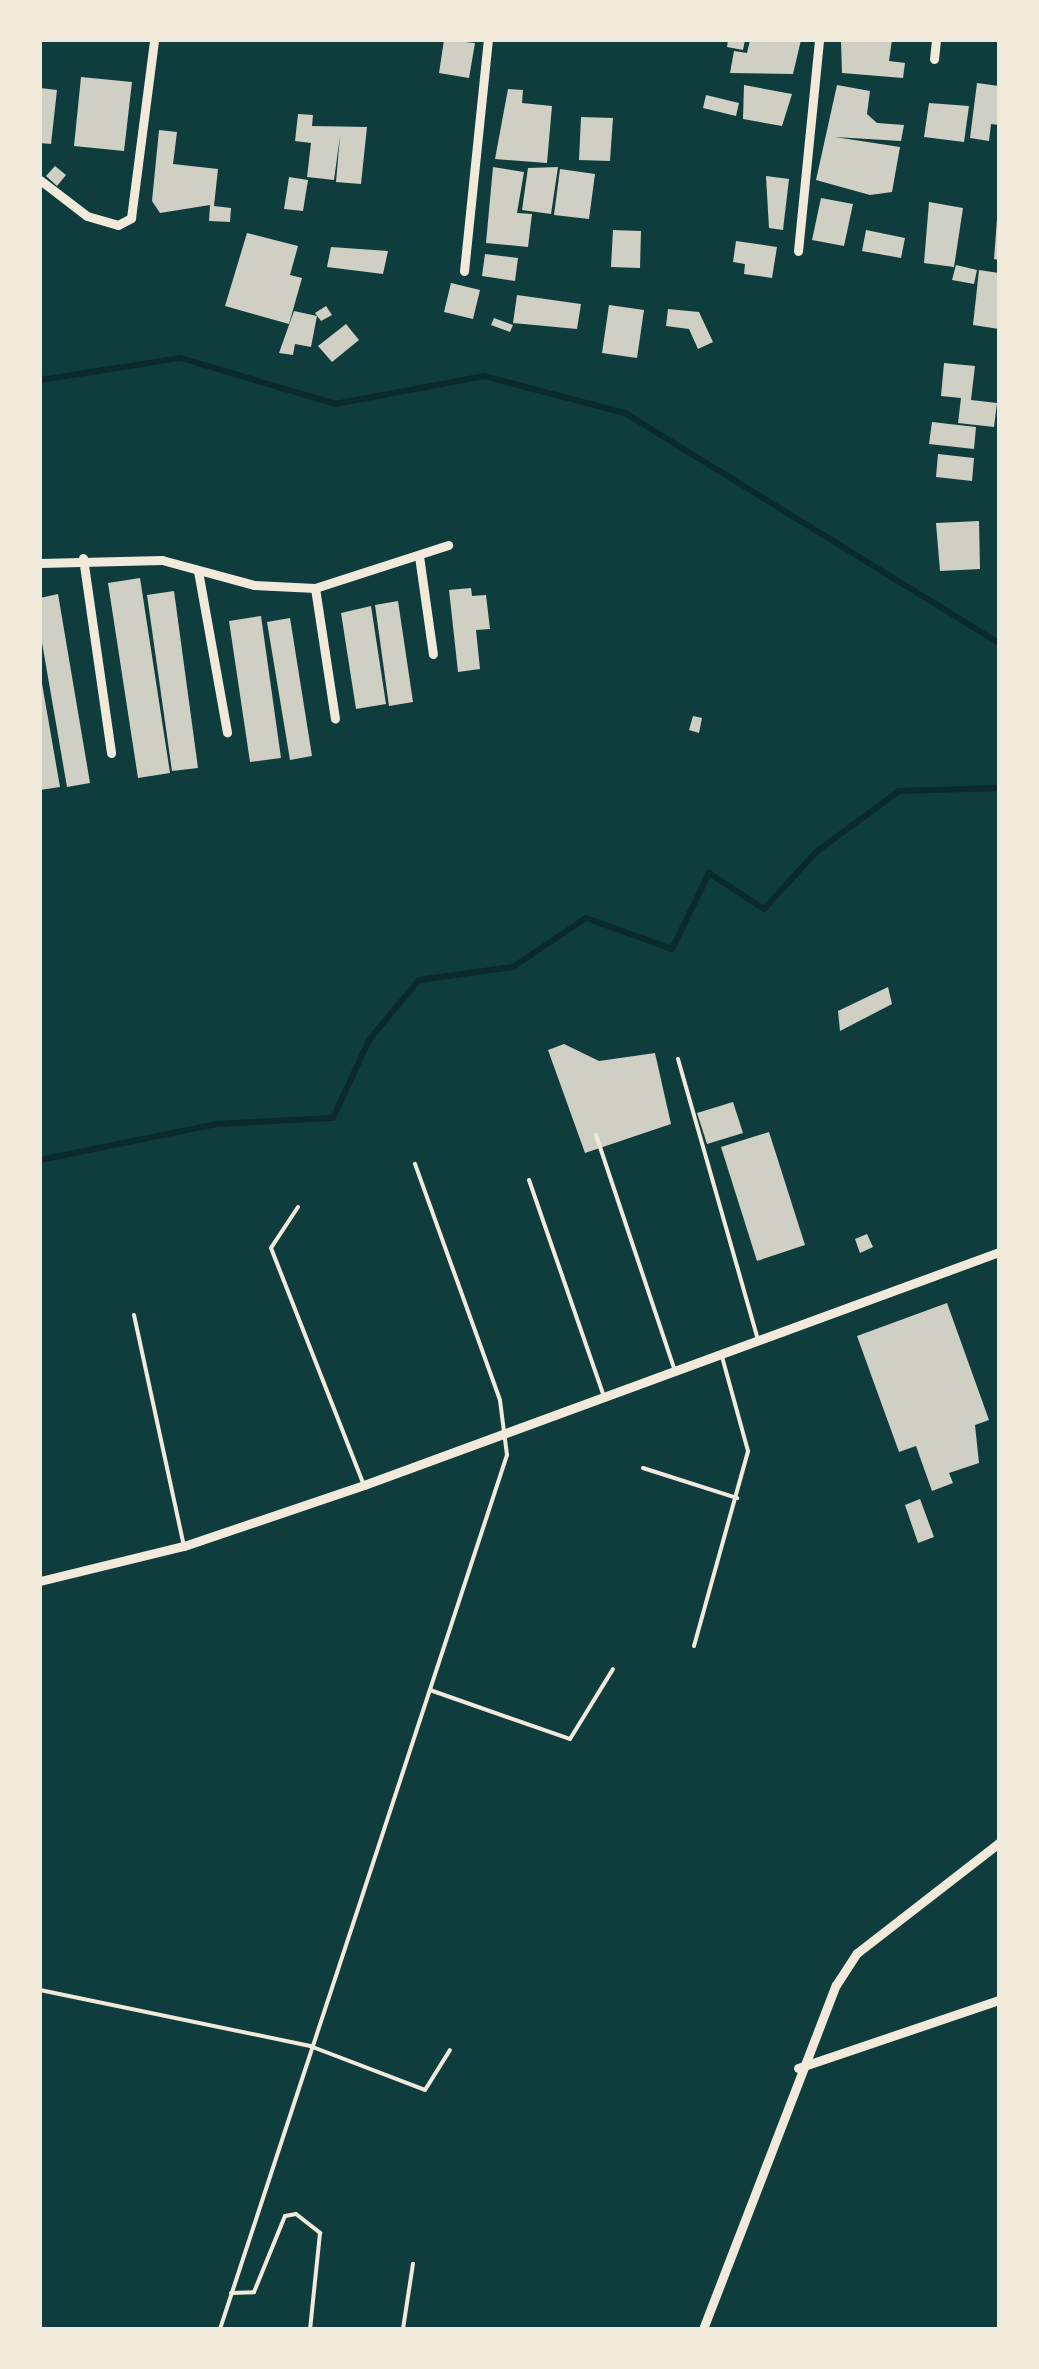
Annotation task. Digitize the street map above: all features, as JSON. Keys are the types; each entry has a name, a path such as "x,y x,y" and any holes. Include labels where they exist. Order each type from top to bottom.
{"street":[{"path":"40,180 87,216 118,224 130,218 154,40"},
{"path":"464,270 488,40"},
{"path":"798,252 820,40"},
{"path":"934,59 936,40"},
{"path":"40,563 83,558 162,560 198,571 315,588 448,545"},
{"path":"419,556 433,654"},
{"path":"83,558 111,754"},
{"path":"198,571 227,732"},
{"path":"315,588 335,718"},
{"path":"40,1581 184,1546 364,1485 999,1252"},
{"path":"703,2329 798,2068 857,1953 999,1843"},
{"path":"798,2068 999,2000"}],"lane":[{"path":"678,1059 758,1340"},
{"path":"596,1135 675,1370"},
{"path":"220,2329 310,2046 500,1479 500,1400 415,1164"},
{"path":"529,1180 604,1396"},
{"path":"298,1207 271,1248 364,1485"},
{"path":"134,1315 184,1546"},
{"path":"694,1646 738,1498 746,1433 722,1354"},
{"path":"643,1468 738,1498"},
{"path":"430,1690 570,1739 613,1669"},
{"path":"40,1990 310,2046 425,2090 450,2050"},
{"path":"232,2293 254,2292 285,2216 296,2214 320,2233 310,2329"},
{"path":"402,2329 413,2264"}],"building":[{"path":"444,40 475,43 469,78 439,73"},
{"path":"728,40 745,40 743,50 727,47"},
{"path":"750,40 801,40 793,74 730,73 734,51 747,53"},
{"path":"892,40 889,61 905,63 903,78 842,73 841,42"},
{"path":"81,77 132,82 124,151 74,146"},
{"path":"977,83 999,86 999,125 991,124 989,141 970,138"},
{"path":"744,85 792,94 782,126 743,119"},
{"path":"837,85 870,91 867,114 877,123 904,125 901,141 835,137 900,147 892,192 870,195 816,180"},
{"path":"40,88 57,90 51,144 40,143"},
{"path":"508,89 523,90 522,103 552,106 547,163 495,159"},
{"path":"706,95 739,103 736,116 703,108"},
{"path":"929,103 969,106 964,142 924,137"},
{"path":"298,114 313,115 312,126 367,127 361,184 336,182 340,136 334,180 307,177 311,143 295,141"},
{"path":"581,117 613,118 610,161 579,160"},
{"path":"159,130 177,132 173,164 218,169 214,206 231,208 230,222 209,221 210,205 160,213 152,201"},
{"path":"55,166 66,175 57,186 46,176"},
{"path":"493,167 524,172 517,213 532,214 528,247 486,243"},
{"path":"558,167 551,214 522,210 528,168"},
{"path":"560,169 595,174 589,219 554,215"},
{"path":"766,176 789,179 783,230 769,228"},
{"path":"289,177 308,180 303,211 284,209"},
{"path":"821,198 853,204 844,246 812,240"},
{"path":"929,202 963,208 954,267 924,263"},
{"path":"999,220 999,260 994,259"},
{"path":"613,230 641,231 640,268 611,267"},
{"path":"866,230 905,238 901,258 862,251"},
{"path":"247,233 298,246 290,275 302,278 289,324 225,306"},
{"path":"736,241 777,247 772,278 744,274 745,264 733,262"},
{"path":"331,247 388,251 383,274 327,267"},
{"path":"485,254 518,258 515,281 482,276"},
{"path":"956,265 977,270 974,284 952,280"},
{"path":"979,270 999,273 999,329 973,325"},
{"path":"451,283 480,290 473,319 444,312"},
{"path":"517,295 581,304 577,329 513,323"},
{"path":"609,305 644,310 637,358 602,353"},
{"path":"326,306 332,315 321,321 315,313"},
{"path":"668,309 699,312 713,342 698,349 689,329 666,326"},
{"path":"294,311 317,316 311,347 295,344 293,355 279,353"},
{"path":"494,318 513,325 510,332 491,325"},
{"path":"346,324 359,340 332,362 318,346"},
{"path":"944,363 975,366 971,400 997,403 994,427 958,423 961,398 941,396"},
{"path":"932,422 976,427 974,449 929,444"},
{"path":"938,454 974,458 972,481 936,477"},
{"path":"979,521 980,569 940,571 936,523"},
{"path":"140,578 170,773 138,778 108,583"},
{"path":"471,588 472,596 486,595 490,629 476,630 480,669 458,672 449,590"},
{"path":"174,591 198,768 172,771 147,595"},
{"path":"58,594 90,783 67,787 40,631 40,598"},
{"path":"398,601 413,702 389,706 375,605"},
{"path":"371,606 386,704 356,709 341,613"},
{"path":"261,616 281,758 250,762 229,621"},
{"path":"290,618 312,756 290,760 267,622"},
{"path":"40,672 60,787 40,790"},
{"path":"693,716 702,718 699,733 689,730"},
{"path":"888,987 892,1004 840,1031 838,1011"},
{"path":"564,1044 599,1061 655,1053 671,1124 585,1153 548,1050"},
{"path":"733,1102 743,1133 707,1144 697,1113"},
{"path":"769,1132 805,1245 757,1261 721,1147"},
{"path":"867,1234 873,1247 860,1253 855,1239"},
{"path":"947,1303 989,1420 975,1425 979,1463 949,1473 953,1483 932,1491 916,1446 899,1452 857,1336"},
{"path":"920,1499 934,1537 918,1543 905,1505"}],"waterway":[{"path":"40,380 181,358 335,404 484,376 625,413 999,643"},
{"path":"40,1160 217,1124 333,1118 369,1040 419,980 513,967 586,918 672,949 709,873 764,909 816,852 899,791 999,788"}]}
